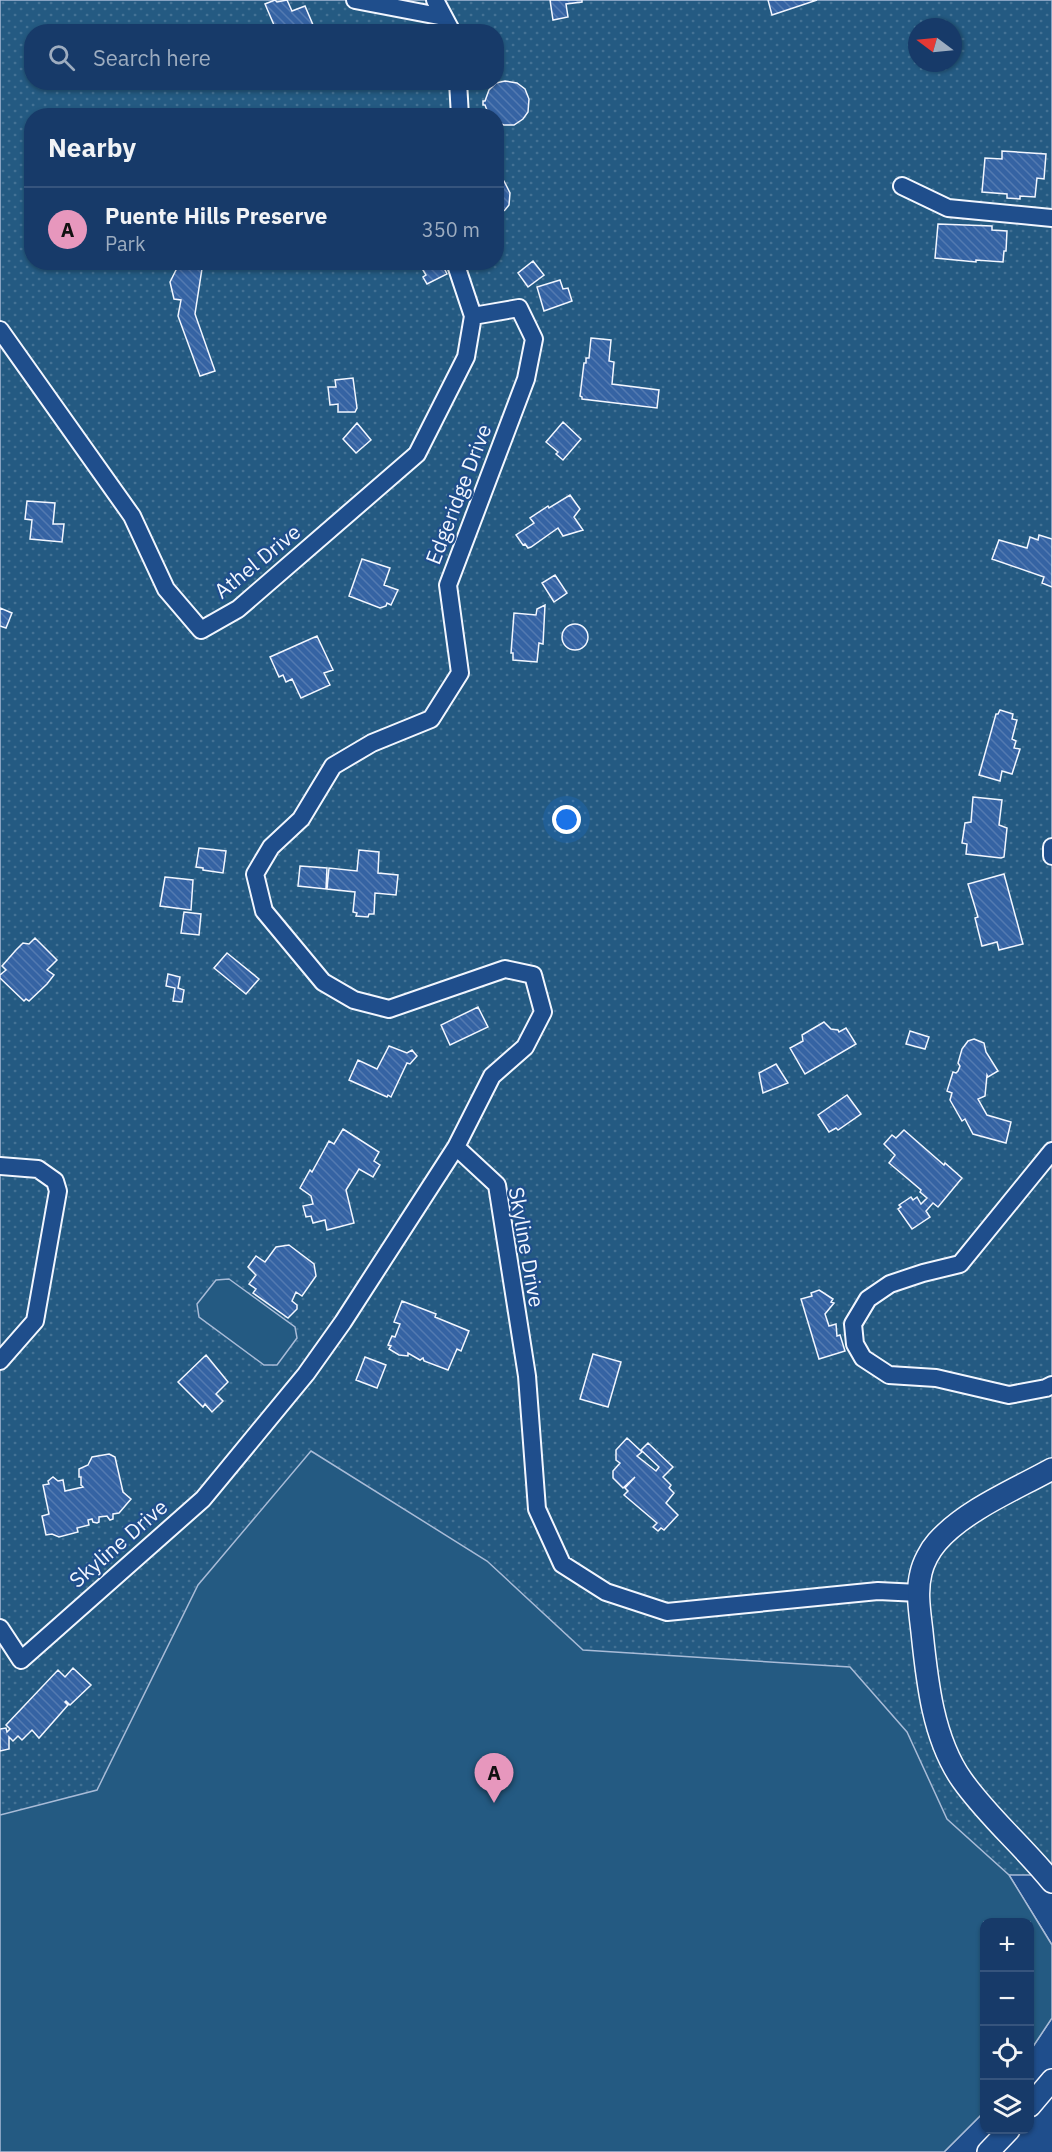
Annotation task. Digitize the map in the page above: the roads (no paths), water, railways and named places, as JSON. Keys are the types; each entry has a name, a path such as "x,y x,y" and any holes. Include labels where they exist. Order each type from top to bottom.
{"street":[{"path":"355,0 448,24"},
{"path":"435,0 448,24"},
{"path":"458,90 460,108"},
{"path":"902,186 948,208 1052,218"},
{"path":"458,270 473,315"},
{"name":"Edgeridge Drive","path":"456,1147 492,1076 525,1047 543,1012 533,975 505,969 389,1009 354,1000 323,982 264,911 255,874 270,847 301,819 333,766 372,743 431,718 460,673 448,585 526,379 534,339 519,308 473,315"},
{"name":"Athel Drive","path":"0,330 132,516 166,589 201,630 238,609 417,454 466,357 473,315"},
{"path":"1052,847 1052,856"},
{"name":"Skyline Drive","path":"0,1628 21,1660 203,1498 306,1374 343,1322 456,1147 497,1185 527,1376 537,1509 562,1564 606,1592 667,1612 878,1591 919,1593"},
{"path":"1052,1151 960,1264 890,1284 868,1299 853,1324 855,1344 863,1358 889,1376 936,1378 1009,1395 1052,1385"},
{"path":"0,1166 38,1169 55,1181 58,1191 35,1321 0,1361"},
{"path":"1052,1469 973,1513 952,1528 937,1542 928,1556 921,1573 919,1593 931,1696 944,1744 953,1765 973,1794 1052,1882"},
{"path":"1034,2100 1052,2080"},
{"path":"988,2152 1005,2134"}],"place":[{"name":"Puente Hills Preserve","path":"494,1803"}]}
